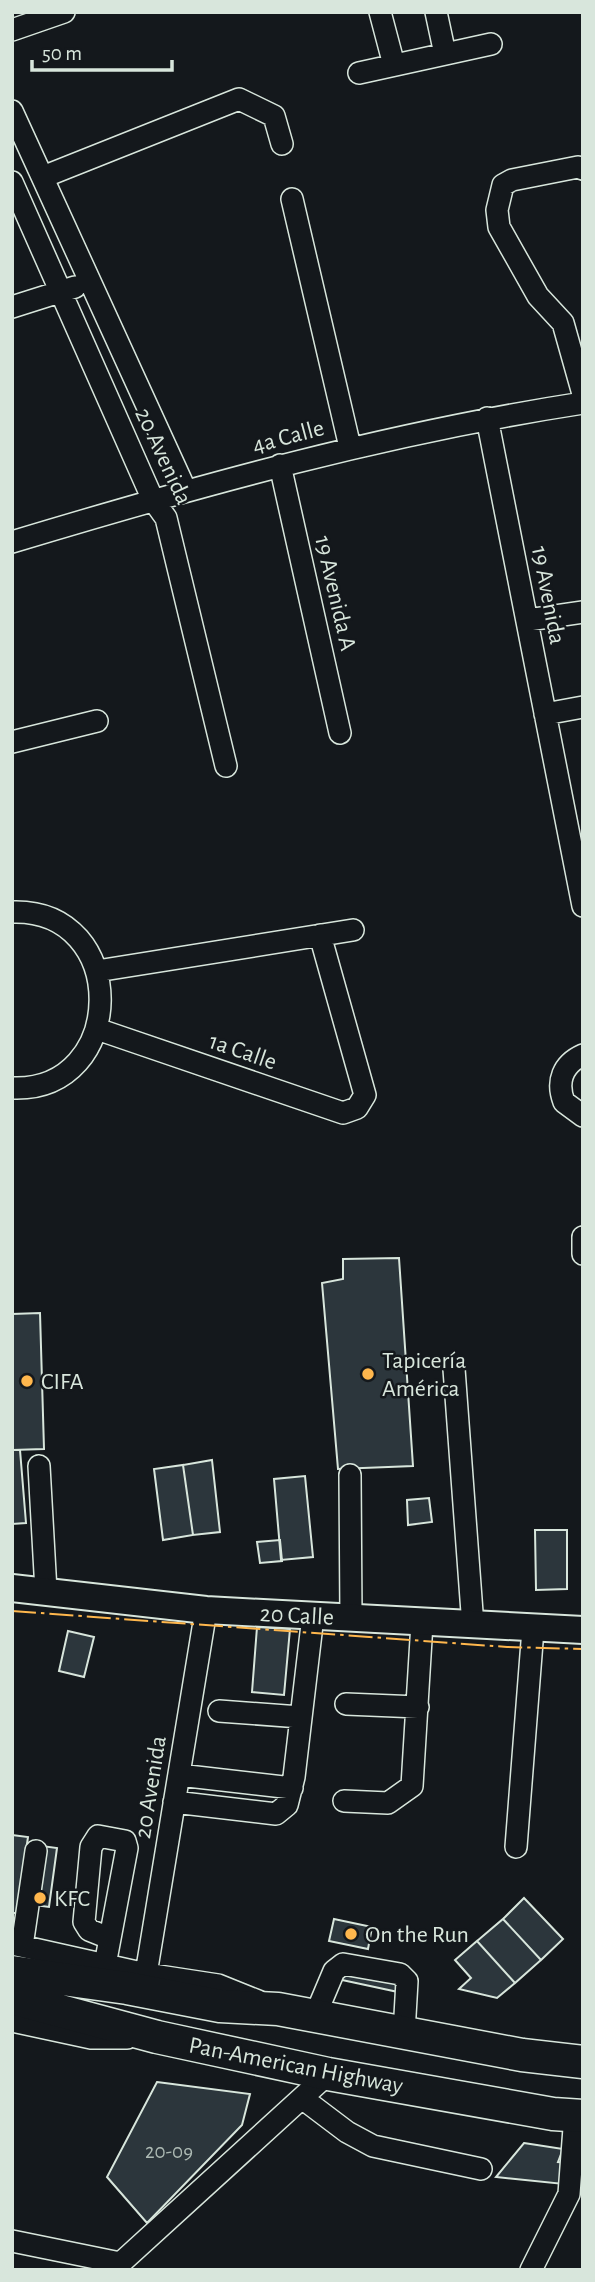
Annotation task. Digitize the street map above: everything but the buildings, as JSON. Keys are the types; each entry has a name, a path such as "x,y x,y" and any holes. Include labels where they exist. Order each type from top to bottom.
{"highway":[{"name":"Pan-American Highway","path":"16,1954 127,1988 220,2006 278,2009 522,2055 583,2062"},
{"name":"Pan-American Highway","path":"12,1998 157,2037 328,2074 553,2114 579,2115"}],"main road":[{"name":"20 Calle","path":"12,1588 206,1610 583,1630"}],"street":[{"path":"12,30 64,12"},
{"path":"380,12 394,65"},
{"path":"436,12 445,54"},
{"path":"359,73 491,44"},
{"path":"43,177 239,100 261,107 274,116 282,144"},
{"name":"20 Avenida","path":"12,111 186,491"},
{"path":"583,170 578,167 512,180 503,186 497,210 499,227 538,296 556,314 567,332 583,394"},
{"name":"20 Avenida","path":"12,182 153,500 166,518 226,766"},
{"path":"292,199 350,447"},
{"path":"12,307 91,282"},
{"name":"4a Calle","path":"12,542 153,500 350,447 487,418 583,403"},
{"name":"19 Avenida","path":"487,418 583,906"},
{"name":"19 Avenida A","path":"280,465 340,733"},
{"path":"528,621 583,612"},
{"path":"545,714 583,707"},
{"path":"12,742 97,721"},
{"path":"12,912 34,914 66,928 79,940 97,971 102,1000 97,1029 75,1064 58,1076 39,1084 12,1088"},
{"path":"97,971 353,930"},
{"name":"1a Calle","path":"97,1029 343,1113 358,1108 365,1095 320,935"},
{"path":"583,1055 569,1064 561,1082 564,1102 583,1116"},
{"path":"583,1237 583,1254"},
{"path":"454,1368 473,1626"},
{"path":"39,1466 46,1591"},
{"path":"350,1475 351,1618"},
{"name":"20 Avenida","path":"146,1974 206,1610"},
{"path":"174,1802 276,1814 288,1805 313,1616"},
{"path":"344,1801 388,1803 412,1786 422,1623"},
{"path":"516,1847 533,1629"},
{"path":"346,1704 418,1707"},
{"path":"219,1711 300,1717"},
{"path":"179,1775 292,1788"},
{"path":"36,1851 16,1954 105,1965 218,1985 278,2009"},
{"path":"105,1965 109,1938"},
{"path":"315,2016 334,1971 343,1964 400,1974 407,1981 404,2033"},
{"path":"12,2021 91,2038 157,2037"},
{"path":"12,2241 116,2267 328,2074"},
{"path":"302,2098 346,2132 373,2146 481,2169"},
{"path":"531,2270 569,2194 579,2115"}],"power":[{"path":"12,1611 507,1647 583,1649"}],"place":[{"name":"Tapicería América","path":"368,1374"},
{"name":"CIFA","path":"27,1381"},
{"name":"KFC","path":"40,1898"},
{"name":"On the Run","path":"351,1934"}]}
